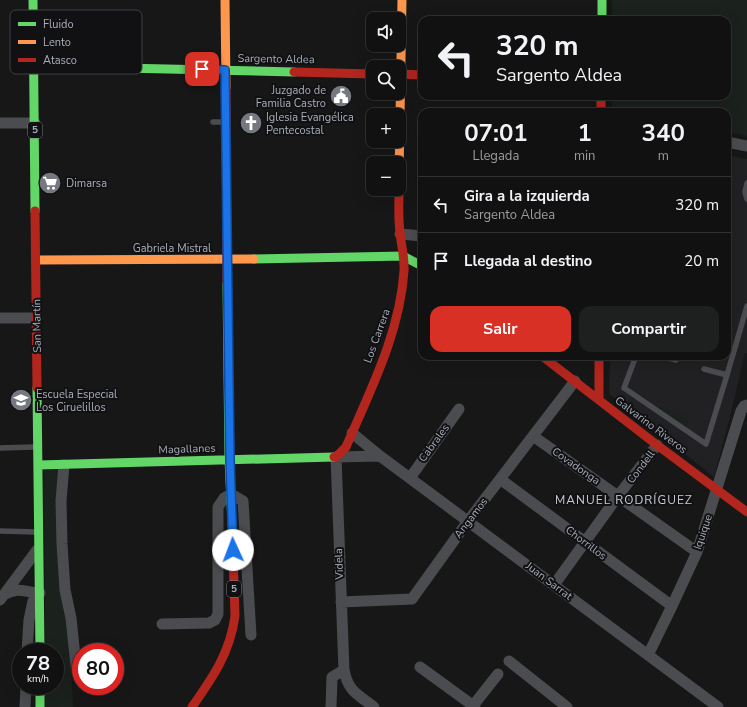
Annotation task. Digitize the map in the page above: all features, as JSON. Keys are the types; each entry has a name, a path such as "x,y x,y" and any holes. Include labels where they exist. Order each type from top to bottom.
{"main road":[{"name":"San Martín","path":"33,0 33,10"},
{"name":"5","path":"192,707 220,667 228,650 233,633 234,607 230,459 225,122 225,0"},
{"path":"400,60 402,0"},
{"path":"602,0 602,16"},
{"name":"Sargento Aldea","path":"142,68 366,74"},
{"name":"San Martín","path":"34,74 40,532 38,593 40,643"},
{"path":"406,74 418,75"},
{"path":"399,100 399,156"},
{"name":"Los Carrera","path":"336,457 346,447 352,433 394,326 400,306 404,256 398,225 399,196"},
{"path":"404,256 418,264"},
{"name":"Gabriela Mistral","path":"36,260 227,260 404,256"},
{"name":"Galvarino Riveros","path":"547,360 747,512"},
{"path":"575,381 588,377 594,369 598,360"},
{"path":"599,360 599,400"},
{"name":"Magallanes","path":"39,465 336,457"},
{"path":"40,695 40,707"}],"street":[{"path":"0,123 35,123"},
{"path":"731,142 747,144"},
{"path":"400,234 418,236"},
{"path":"0,318 37,318"},
{"name":"Angamos","path":"341,602 412,599 468,521 575,381"},
{"name":"Iquique","path":"648,655 697,552 742,411 744,406 747,405"},
{"name":"Cabrales","path":"410,478 460,409"},
{"name":"Juan Sarrat","path":"352,433 380,456 718,707"},
{"name":"Covadonga","path":"533,436 697,552"},
{"name":"Condell","path":"554,585 657,445"},
{"path":"336,457 380,456"},
{"name":"Videla","path":"336,457 344,670 346,680 351,690 374,707"},
{"path":"64,465 61,501 62,544 65,590 71,618 74,643"},
{"name":"Chorrillos","path":"500,479 672,606"},
{"path":"162,624 209,623 215,620 218,614 218,506 224,498 231,494 243,501 251,635"},
{"path":"2,597 40,547"},
{"path":"2,597 16,590 22,589 38,593"},
{"name":"San Martín","path":"28,643 29,620 38,593"},
{"path":"509,661 567,707"},
{"path":"420,667 473,707 498,674"},
{"path":"331,707 332,677 344,670"},
{"path":"25,707 26,695"}],"lane":[{"path":"213,122 225,122"},
{"path":"747,182 745,192 747,199"},
{"path":"634,360 624,388 706,444 747,306"},
{"path":"704,368 727,375"},
{"path":"0,448 39,446"},
{"path":"0,531 40,532"}],"shaded area":[{"path":"612,0 747,0 747,136 731,133 731,108 612,108 612,100 731,100 731,16 612,16"},
{"path":"731,156 747,159 747,353 745,353 714,477 609,394 610,360 731,360"},
{"path":"644,402 689,417 685,430"},
{"path":"44,470 59,470 66,619 73,707 45,707 45,695 64,695 64,643 45,643"}],"traffic: fast":[{"path":"33,0 33,10"},
{"path":"602,0 602,16"},
{"path":"142,68 294,72"},
{"path":"34,74 35,211"},
{"path":"254,259 403,256 418,264"},
{"path":"227,284 229,459 232,524"},
{"path":"37,388 40,643"},
{"path":"39,465 334,457"},
{"path":"40,695 40,707"}],"traffic: slow":[{"path":"225,0 226,88"},
{"path":"399,156 402,0"},
{"path":"36,260 254,259"}],"traffic: jam":[{"path":"294,72 366,74"},
{"path":"406,74 418,75"},
{"path":"226,88 227,284"},
{"path":"601,100 601,108"},
{"path":"334,457 336,457 346,447 374,383 397,317 404,271 400,237 399,196"},
{"path":"35,211 37,388"},
{"path":"547,360 747,512"},
{"path":"599,360 599,400"},
{"path":"192,707 220,664 233,629 235,616 232,524"}],"place":[{"name":"Juzgado de Familia Castro","path":"341,96"},
{"name":"Iglesia Evangélica Pentecostal","path":"251,123"},
{"name":"Dimarsa","path":"50,183"},
{"name":"Escuela Especial Los Ciruelillos","path":"21,400"}],"district":[{"name":"MANUEL RODRÍGUEZ","path":"624,500"}],"route":[{"path":"202,69 225,70 230,459 233,550"}]}
